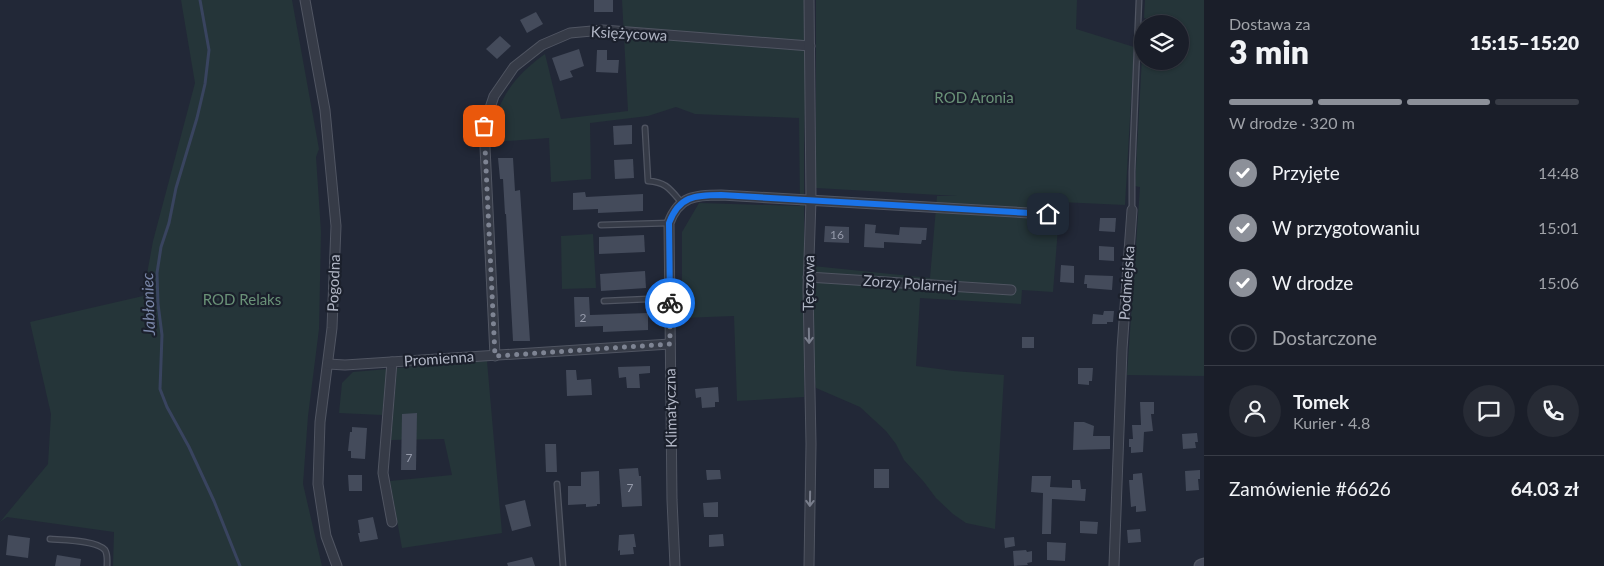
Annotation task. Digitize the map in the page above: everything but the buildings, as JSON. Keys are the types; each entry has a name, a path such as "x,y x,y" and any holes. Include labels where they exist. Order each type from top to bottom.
{"street":[{"name":"Pogodna","path":"305,0 325,110 336,226 332,328 320,422 318,484 326,536 337,566"},
{"name":"Tęczowa","path":"808,566 811,444 808,277 811,200 809,0"},
{"name":"Księżycowa","path":"495,356 484,126 494,96 514,67 542,45 570,33 602,30 810,46"},
{"path":"669,223 673,211 681,202 706,195 1048,214"},
{"name":"Podmiejska","path":"1114,566 1122,349 1132,210"},
{"name":"Klimatyczna","path":"669,223 672,500 676,566"},
{"name":"Zorzy Polarnej","path":"808,277 1011,290"},
{"name":"Promienna","path":"328,364 345,365 670,344"},
{"path":"392,362 383,473 392,522"}],"lane":[{"name":"Podmiejska","path":"1132,210 1139,0"},
{"path":"645,128 648,181 658,181 668,186 681,202"},
{"path":"601,225 669,223"},
{"path":"604,301 670,298"},
{"path":"557,484 563,566"},
{"path":"50,539 73,540 98,545 105,550 108,558 106,566"}],"green space":[{"name":"ROD Relaks","path":"181,0 292,0 319,149 316,157 321,232 319,329 308,416 303,484 322,566 113,566 114,532 7,517 0,522 48,464 51,414 30,322 143,296 153,241 195,83"},
{"path":"622,0 807,0 804,149 804,397 737,401 734,316 682,318 682,232 699,203 800,206 799,118 695,114 676,107 648,116 590,123 591,179 551,182 549,138 493,142 497,115 507,92 534,62 545,54 561,119 628,111"},
{"name":"ROD Aronia","path":"816,0 1077,0 1076,29 1134,47 1125,205 1060,202 1053,292 1022,290 1021,304 920,298 916,366 1004,375 995,529 966,523 953,514 936,498 904,460 896,444 886,431 860,407 816,388 814,381 813,266 930,278 937,196 957,196 816,188"},
{"path":"1145,0 1204,0 1204,376 1127,375 1140,187 1135,186 1141,70 1189,70 1189,15 1144,15"},
{"path":"593,234 596,288 562,289 561,236"},
{"path":"487,361 502,533 402,548 390,481 452,475 444,439 391,440 397,368"},
{"path":"387,369 382,415 339,413 342,383 353,372"}],"waterway":[{"name":"Jabłoniec","path":"200,0 209,50 205,84 161,247 157,273 162,335 160,389 167,407 189,447 214,501 240,566"}],"way so far":[{"path":"484,126 495,356 670,344 670,303"}],"route":[{"path":"670,303 669,223 673,211 681,202 706,195 1048,214"}]}
